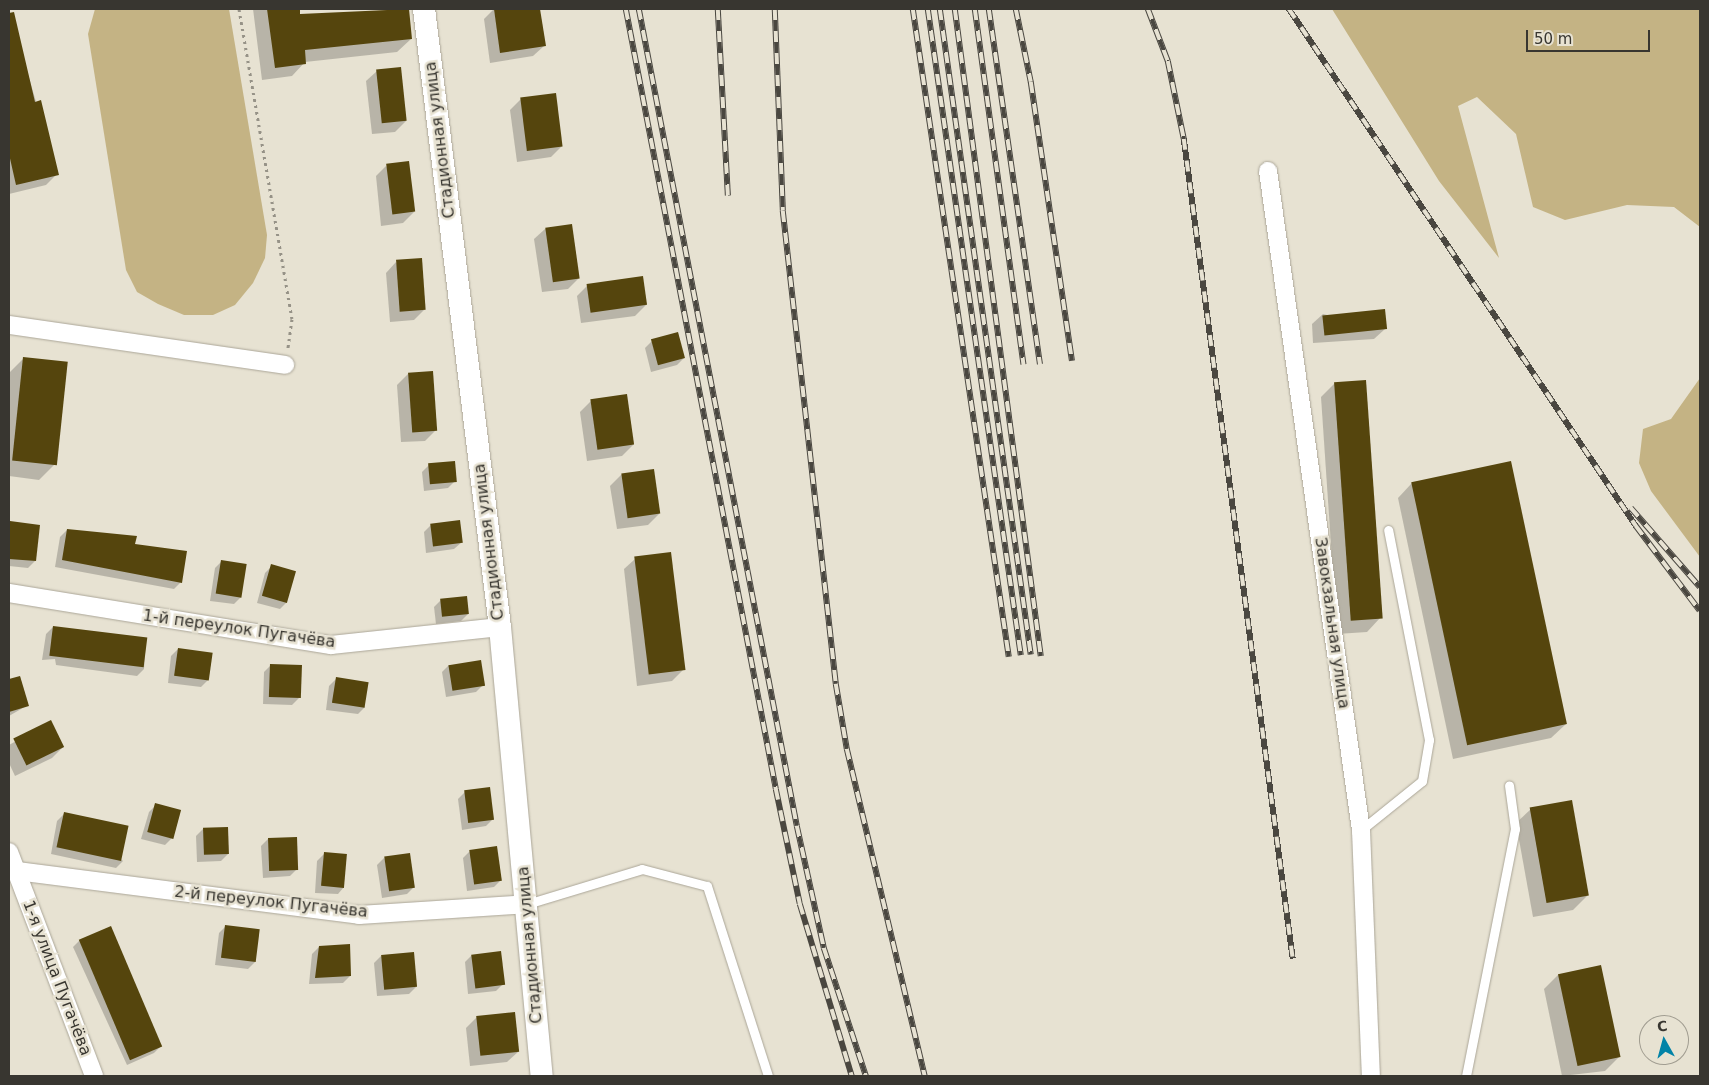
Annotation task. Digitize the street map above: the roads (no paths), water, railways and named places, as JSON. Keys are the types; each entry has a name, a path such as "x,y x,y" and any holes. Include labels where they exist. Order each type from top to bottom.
{"street":[{"name":"Стадионная улица","path":"424,9 500,627 542,1076"},
{"name":"Завокзальная улица","path":"1268,171 1361,830 1371,1076"},
{"path":"9,325 286,365"},
{"name":"1-й переулок Пугачёва","path":"9,593 331,645 500,627"},
{"name":"1-я улица Пугачёва","path":"9,852 94,1076"},
{"name":"2-й переулок Пугачёва","path":"17,871 359,915 526,904"}],"lane":[{"path":"1361,830 1422,781 1429,747 1388,530"},
{"path":"1466,1076 1515,829 1509,785"},
{"path":"526,904 642,869 707,886 768,1076"}],"railway":[{"path":"626,9 776,789 800,904 852,1076"},
{"path":"639,9 797,826 824,948 866,1076"},
{"path":"718,9 728,196"},
{"path":"775,9 783,211 836,684 847,749 925,1076"},
{"path":"913,9 1009,657"},
{"path":"928,9 1021,655"},
{"path":"940,9 1031,655"},
{"path":"955,9 1041,656"},
{"path":"975,9 1024,365"},
{"path":"989,9 1040,364"},
{"path":"1016,9 1031,82 1072,361"},
{"path":"1148,9 1168,61 1184,139 1293,959"},
{"path":"1289,9 1636,526 1700,611"},
{"path":"1631,508 1700,587"}]}
